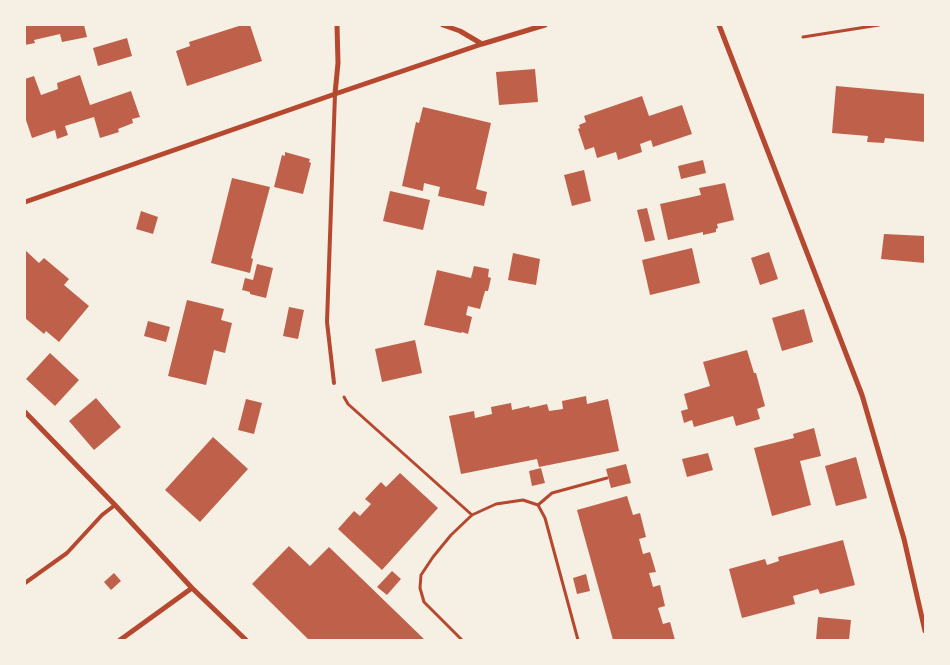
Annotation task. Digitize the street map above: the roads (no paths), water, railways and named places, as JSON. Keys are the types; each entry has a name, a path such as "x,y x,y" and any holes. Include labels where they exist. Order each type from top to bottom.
{"street":[{"path":"334,94 338,63 337,25"},
{"path":"443,25 460,31 482,44"},
{"path":"25,202 334,94 482,44 546,25"},
{"path":"719,25 862,395 904,539 925,631"},
{"path":"25,412 116,505 192,588 246,640"},
{"path":"120,640 192,588"}],"lane":[{"path":"334,94 327,322 334,383"},
{"path":"25,584 67,553 102,515 116,505"}]}
